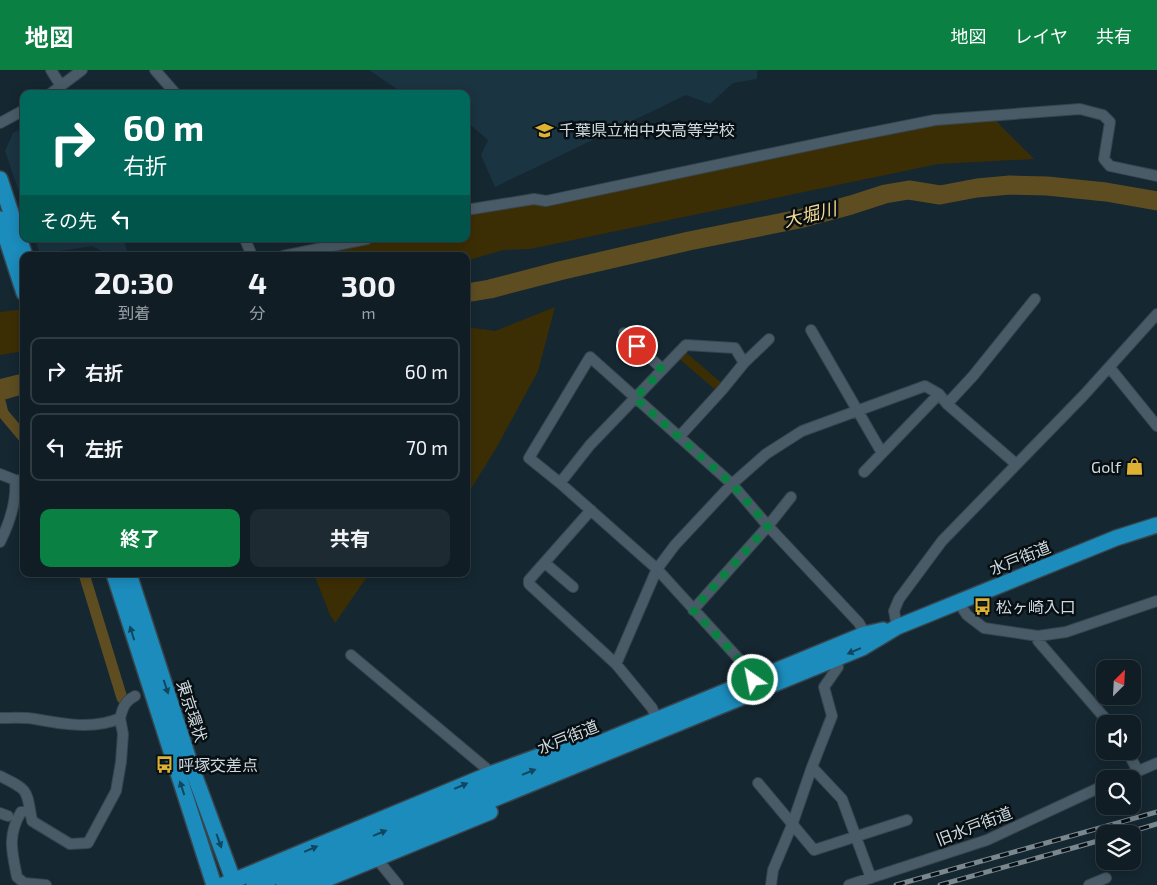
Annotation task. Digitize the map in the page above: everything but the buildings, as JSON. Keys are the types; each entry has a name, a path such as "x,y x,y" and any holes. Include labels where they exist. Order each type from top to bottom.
{"highway":[{"path":"0,179 20,241"},
{"path":"0,218 20,280"},
{"name":"水戸街道","path":"254,885 406,829 695,716 862,648 897,627 1116,538 1157,525"},
{"name":"東京環状","path":"115,577 196,835 214,885"},
{"name":"東京環状","path":"130,577 231,884"},
{"name":"水戸街道","path":"284,885 406,829 657,720 865,634 897,627"},
{"path":"312,885 603,764 673,731 695,716"},
{"path":"231,884 490,774 605,732 657,720"}],"street":[{"path":"51,70 61,86"},
{"path":"56,90 82,70"},
{"path":"155,70 172,90"},
{"path":"470,209 534,199 546,201 935,120 1080,109 1103,115 1110,122 1104,159 1110,166 1157,176"},
{"path":"0,123 20,112"},
{"path":"303,252 352,242"},
{"path":"947,404 973,376 1035,299"},
{"path":"897,627 894,611 896,605 942,540 1110,368 1157,314"},
{"path":"811,330 882,454"},
{"path":"624,334 662,370"},
{"path":"679,437 744,363 769,339"},
{"path":"560,483 590,445 686,345 735,348 744,363"},
{"path":"753,680 748,669 657,569 529,458 590,358 732,484 768,526 859,624 865,634"},
{"path":"1110,368 1157,426"},
{"path":"616,664 619,661 657,569 675,545 732,484 766,454 802,431 925,386 939,394 947,404 1016,464"},
{"path":"864,472 939,394"},
{"path":"0,474 20,481 11,518 0,542"},
{"path":"693,610 768,526 790,497"},
{"path":"591,510 529,580 529,584 616,664 652,708 657,720"},
{"path":"545,563 573,587"},
{"path":"958,602 967,615 984,628 1038,636 1066,632 1157,601"},
{"path":"1038,636 1038,641 1102,715"},
{"path":"351,655 487,769 490,774"},
{"path":"770,885 773,870 832,716 824,687 837,671 838,667 835,659"},
{"path":"0,776 22,787 28,796 32,821 70,844 88,843 116,791 123,734 120,718 128,700 135,696"},
{"path":"0,718 35,719 44,722 70,724 105,723 120,718"},
{"path":"1132,760 1138,770 1157,763"},
{"path":"812,767 842,798 871,878"},
{"path":"758,783 814,850 907,820"},
{"name":"旧水戸街道","path":"849,885 987,840 1096,789"},
{"path":"30,810 21,812 11,839 17,877 24,883 46,885"},
{"path":"376,859 398,885"},
{"path":"1090,885 1106,878"}],"shaded area":[{"name":"千葉県立柏中央高等学校","path":"369,70 757,70 757,79 733,83 710,104 686,95 495,187 481,155 488,140 470,124 470,90 398,90"},
{"path":"994,119 1034,159 938,164 530,249 503,250 470,260 470,252 324,252 373,242 470,242 470,213 590,195 935,124"},
{"path":"20,129 20,194 5,151 13,133"},
{"path":"36,242 125,242 127,252 104,252 92,246 53,252 39,252"},
{"path":"487,285 490,293 470,296 470,287"},
{"path":"555,307 538,371 498,445 470,490 470,328 495,331"},
{"path":"20,310 20,352 0,355 0,312"},
{"path":"682,349 724,385 719,393 676,356"},
{"path":"20,374 20,395 0,401 0,379"},
{"path":"315,577 367,577 335,623"}],"waterway":[{"name":"大堀川","path":"470,292 689,241 799,219 885,194 909,190 940,195 977,188 1010,185 1047,186 1106,192 1157,201"},
{"path":"0,401 3,413 20,433"},
{"path":"85,577 122,698"}],"railway":[{"path":"896,885 1157,812"},
{"path":"1141,829 1157,824"},
{"path":"940,885 1096,842"}],"place":[{"name":"千葉県立柏中央高等学校","path":"545,130"},
{"name":"Golf","path":"1135,467"},
{"name":"松ヶ崎入口","path":"982,607"},
{"name":"呼塚交差点","path":"164,765"}],"route":[{"path":"637,346 662,370 635,398 732,484 768,526 693,610 748,669 753,680"}]}
